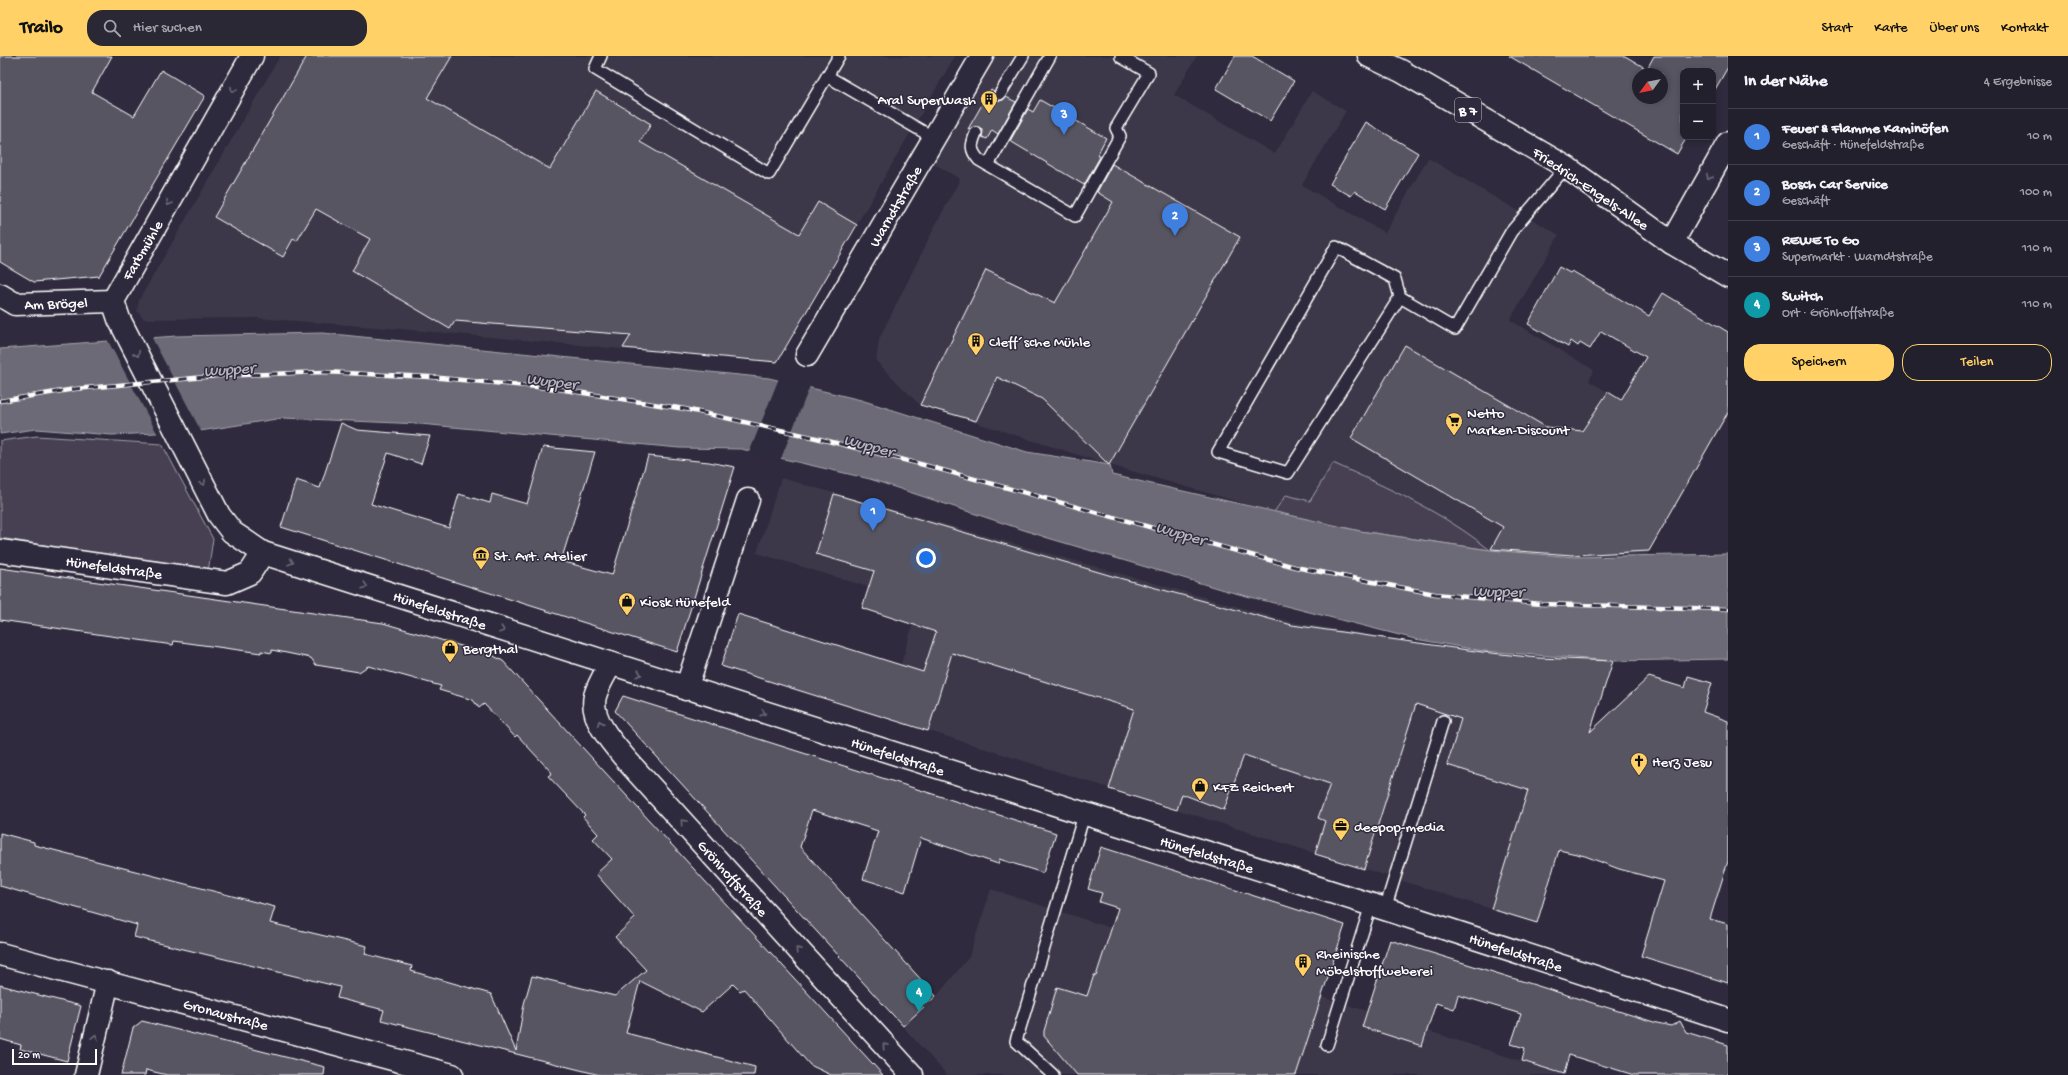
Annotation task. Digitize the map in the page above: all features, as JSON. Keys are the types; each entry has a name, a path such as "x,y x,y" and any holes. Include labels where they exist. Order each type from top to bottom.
{"street":[{"name":"Farbmühle","path":"116,310 252,56"},
{"name":"Warndtstraße","path":"808,356 982,56"},
{"name":"Friedrich-Engels-Allee","path":"1369,56 1401,71 1566,167 1672,243 1728,276"},
{"path":"1672,243 1728,143"},
{"name":"Am Brögel","path":"0,295 15,304 116,310"},
{"name":"Hünefeldstraße","path":"116,310 219,515 232,532 263,553 610,665 1378,907 1728,1020"},
{"path":"686,689 748,500"},
{"name":"Hünefeldstraße","path":"0,551 227,583 250,574 263,553"},
{"name":"Grönhoffstraße","path":"610,665 595,697 597,716 604,731 630,764 912,1075"},
{"name":"Gronaustraße","path":"0,954 446,1074"},
{"path":"86,1075 108,982"}],"lane":[{"path":"602,56 595,69 769,174 839,56"},
{"path":"1000,94 1023,56"},
{"path":"988,165 1050,56"},
{"path":"976,133 971,145 972,152 988,165 1075,216 1120,136 1116,128 1149,73 1120,56"},
{"path":"1120,56 1133,59 1139,56"},
{"path":"827,76 934,138"},
{"path":"1400,297 1288,474 1218,452 1336,247 1395,279 1400,297 1455,329 1511,232 1566,167"},
{"path":"1327,1045 1378,907 1442,721"},
{"path":"1052,1075 1016,1041 1084,815"}],"shaded area":[{"path":"280,56 955,56 776,363 401,329 257,318 144,319 137,311 139,300"},
{"path":"995,56 1197,56 1174,95 1275,154 1312,91 1346,111 1302,185 1385,233 1428,158 1559,235 1510,320 1594,370 1589,381 1621,400 1728,406 1728,414 1646,557 1574,557 1490,550 1472,537 1286,495 1274,512 1110,465 920,405 876,361 879,339 960,179 933,163"},
{"path":"37,436 162,444 213,539 208,572 0,538 0,441"},
{"path":"1333,463 1434,512 1472,536 1490,550 1360,531 1274,512 1286,495 1310,501"},
{"path":"781,478 1292,622 1412,642 1484,651 1613,661 1569,803 1528,791 1491,909 885,717 913,624 862,608 868,587 757,553"},
{"path":"991,889 1564,1075 947,1075 903,1027 936,997 969,957"}],"water":[{"name":"Wupper","path":"323,333 769,378 861,400 1027,452 1110,465 1112,475 1360,531 1490,550 1574,557 1728,554 1728,659 1613,661 1484,651 1415,639 1227,591 1048,538 870,479 741,449 679,448 420,424 283,418 200,431 112,435 36,429 0,434 0,349 176,336"}],"pier":[{"path":"151,336 202,433 158,435 107,339"},
{"path":"779,378 810,386 780,461 749,453"}],"building":[{"path":"0,56 112,56 92,92 134,116 161,70 205,96 99,276 34,282 0,262"},
{"path":"307,56 452,56 427,98 550,169 596,91 651,124 640,142 799,234 818,202 857,225 777,362 623,348 631,335 455,321 450,329 352,271 370,239 316,209 297,241 293,239 283,257 214,217"},
{"path":"1235,56 1252,56 1294,81 1270,121 1216,89"},
{"path":"1509,56 1625,56 1645,68 1632,68 1632,104 1668,104 1668,68 1648,68 1654,56 1728,56 1728,67 1716,88 1716,68 1680,68 1680,140 1685,140 1677,154"},
{"name":"Aral SuperWash","path":"991,89 994,91 994,97 997,100 1003,100 1006,97 1016,102 998,134 992,130 987,139 982,137 983,132 979,127 968,129"},
{"path":"1040,100 1106,138 1097,155 1100,157 1084,185 1010,141 1028,109 1033,112"},
{"path":"1366,122 1418,153 1385,209 1355,191 1351,196 1330,184"},
{"path":"1112,164 1240,237 1109,465 1042,399 997,377 976,421 920,405 986,270 1055,303 1113,202 1097,192"},
{"path":"1559,267 1570,273 1572,271 1649,316 1663,293 1728,332 1728,412 1649,551 1572,555 1491,549 1503,527 1351,438 1405,345 1546,427 1582,431 1608,392 1621,400 1646,357 1601,331 1590,349 1580,343 1578,346 1571,341 1568,347 1528,324"},
{"path":"341,423 357,430 430,436 421,464 388,453 371,504 449,528 459,494 490,503 492,494 527,504 543,447 595,452 561,561 612,575 648,456 709,462 735,467 677,652 281,527 296,480 320,488"},
{"path":"834,494 1112,576 1292,625 1482,652 1538,658 1613,661 1590,732 1649,677 1685,688 1688,676 1712,683 1703,712 1728,721 1728,861 1710,919 1728,924 1728,983 1641,956 1664,881 1619,869 1585,856 1559,850 1537,923 1491,909 1528,790 1447,765 1461,719 1416,704 1364,869 1315,854 1325,821 1318,818 1330,784 1244,755 1224,810 1182,794 1177,810 1109,789 1134,709 952,653 928,731 721,666 738,614 923,672 936,632 862,608 874,571 816,554"},
{"path":"0,568 383,623 492,655 503,661 883,1075 831,1075 810,1065 744,989 740,991 733,984 702,1012 640,981 626,1033 755,1067 754,1075 600,1075 381,1020 384,1010 337,998 340,987 134,937 137,925 0,886 0,833 34,842 34,845 275,907 270,923 367,946 365,954 412,966 411,971 491,994 516,1051 524,1004 532,976 615,996 646,970 615,937 635,918 596,874 612,859 593,839 598,834 583,817 585,815 548,776 552,773 517,735 515,737 484,704 479,708 473,700 439,690 441,686 368,666 359,672 316,665 311,658 272,650 272,653 261,651 261,653 174,641 173,645 0,620"},
{"path":"623,696 1056,833 1043,873 999,859 998,864 921,838 905,892 863,879 878,831 812,810 800,847 936,996 903,1026 615,711"},
{"path":"1101,847 1345,925 1296,1075 1077,1075 1044,1036 1044,1031 1057,987 1087,996 1094,975 1096,976 1118,908 1099,902 1102,893 1088,889"},
{"path":"1390,940 1657,1023 1671,1026 1680,1021 1686,1032 1728,1045 1728,1075 1634,1075 1569,1055 1564,1074 1522,1061 1525,1048 1511,1044 1521,1014 1458,995 1454,1009 1436,1003 1422,1046 1362,1027"},
{"path":"0,985 81,1006 67,1061 20,1049 21,1045 0,1039"},
{"path":"142,1021 325,1067 324,1075 167,1075 146,1070 145,1075 121,1075 133,1028"}],"railway":[{"path":"0,401 75,389 216,376 324,372 430,377 558,389 685,409 812,437 924,465 1295,567 1435,594 1541,604 1728,609"}],"place":[{"name":"Aral SuperWash","path":"989,114"},
{"name":"REWE To Go","path":"1064,135"},
{"name":"Bosch Car Service","path":"1175,236"},
{"name":"Cleff´sche Mühle","path":"976,356"},
{"name":"Netto Marken-Discount","path":"1454,436"},
{"name":"Feuer & Flamme Kaminöfen","path":"873,531"},
{"name":"St. Art. Atelier","path":"481,570"},
{"name":"Kiosk Hünefeld","path":"627,616"},
{"name":"Bergthal","path":"450,663"},
{"name":"Herz Jesu","path":"1639,776"},
{"name":"KFZ Reichert","path":"1200,801"},
{"name":"deepop-media","path":"1341,841"},
{"name":"Rheinische Möbelstoffweberei","path":"1303,977"},
{"name":"Switch","path":"919,1012"}]}
